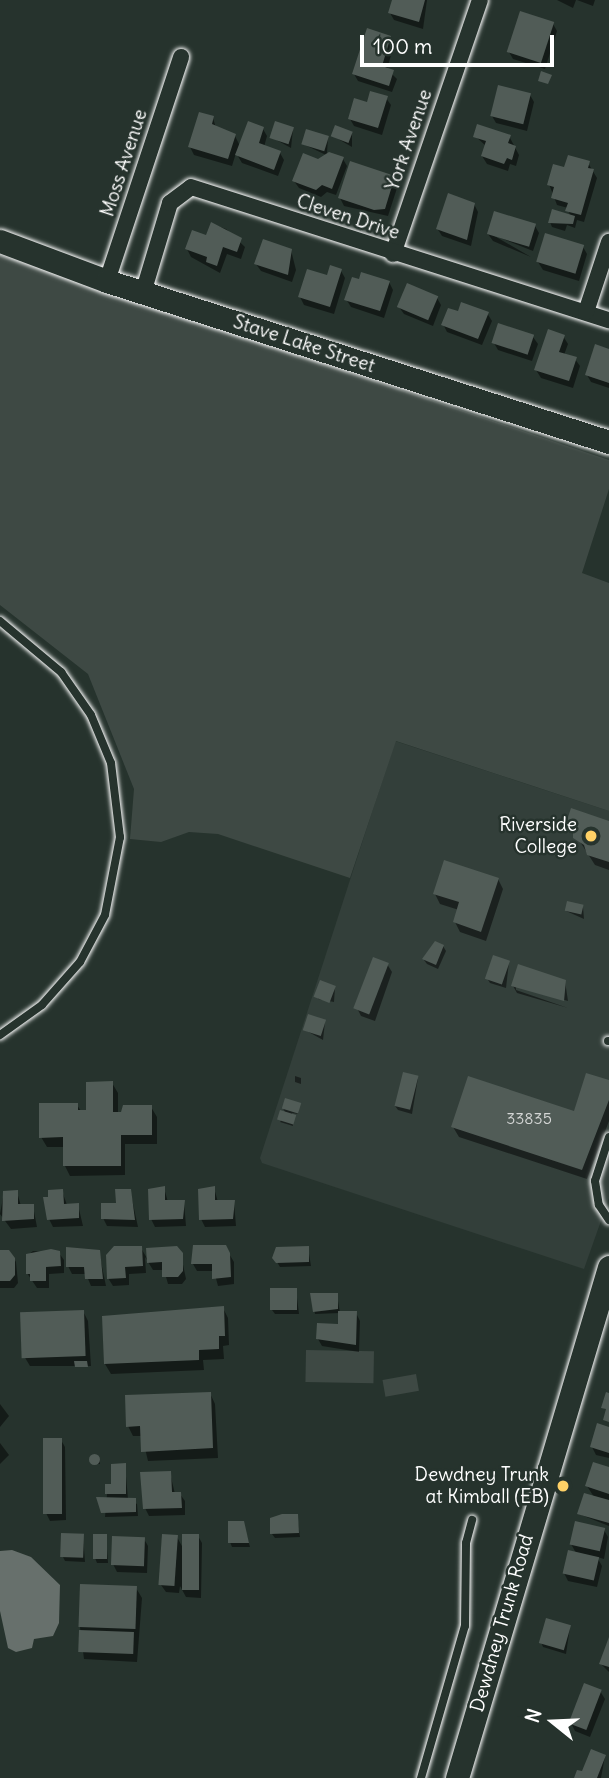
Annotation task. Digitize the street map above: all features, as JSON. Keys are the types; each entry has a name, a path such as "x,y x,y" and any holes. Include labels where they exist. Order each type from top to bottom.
{"street":[{"name":"York Avenue","path":"393,254 480,0"},
{"name":"Moss Avenue","path":"107,281 181,57"},
{"name":"Cleven Drive","path":"143,293 170,203 191,187 393,254 609,320"},
{"name":"Stave Lake Street","path":"0,241 143,293 609,442"},
{"path":"586,312 609,242"},
{"name":"Dewdney Trunk Road","path":"457,1778 609,1270"}],"lane":[{"path":"0,621 61,672 91,715 111,763 120,837 104,915 80,962 42,1005 0,1035"},
{"path":"609,1137 595,1181 599,1205 609,1220"},
{"path":"421,1778 464,1626 466,1543 472,1520"}],"shaded area":[{"path":"0,255 609,460 609,489 582,573 609,583 609,811 396,741 350,878 218,834 189,832 161,842 130,839 134,789 88,674 0,605"},
{"path":"395,741 609,811 609,1198 584,1269 262,1163 260,1158"},
{"path":"306,1350 374,1351 373,1383 305,1382"},
{"path":"416,1374 419,1391 385,1397 383,1380"},
{"path":"12,1550 31,1557 60,1585 59,1623 53,1636 34,1639 32,1648 16,1652 8,1648 0,1611 0,1551"}],"building":[{"path":"392,0 425,0 419,22 388,13"},
{"path":"520,11 554,22 541,63 507,52"},
{"path":"367,28 391,36 382,66 394,70 389,86 352,74"},
{"path":"541,71 552,75 548,84 538,81"},
{"path":"498,85 531,93 523,124 490,116"},
{"path":"370,91 388,96 378,128 348,119 354,98 367,102"},
{"path":"199,112 214,116 212,124 236,134 228,159 188,147"},
{"path":"248,121 264,127 259,143 281,151 274,170 235,155"},
{"path":"275,121 294,127 288,144 269,138"},
{"path":"477,124 511,135 508,143 516,146 512,160 507,158 504,164 481,156 486,141 473,137"},
{"path":"335,125 353,132 348,143 331,136"},
{"path":"306,129 329,136 324,151 301,144"},
{"path":"329,152 344,157 332,189 322,185 316,190 292,181 303,153 318,159"},
{"path":"568,155 590,161 588,168 594,169 581,215 565,211 568,203 551,198 554,187 547,185 553,164 564,167"},
{"path":"350,161 395,176 385,209 374,210 338,198"},
{"path":"448,193 475,203 467,240 436,229"},
{"path":"552,209 575,216 573,224 548,223"},
{"path":"494,211 536,224 529,247 487,234"},
{"path":"211,222 242,238 237,252 223,247 217,266 206,262 207,257 185,249 192,230 206,235"},
{"path":"545,233 584,245 575,274 536,262"},
{"path":"263,239 292,249 288,275 254,264"},
{"path":"330,265 342,269 330,307 298,297 307,269 327,275"},
{"path":"361,272 390,281 380,311 344,300 352,277 359,279"},
{"path":"407,283 438,296 428,320 397,307"},
{"path":"461,302 489,312 478,339 441,325 448,308 458,311"},
{"path":"498,323 534,335 528,355 492,343"},
{"path":"548,329 565,335 559,352 577,357 569,381 534,370"},
{"path":"595,344 609,349 609,383 585,375"},
{"name":"Riverside College","path":"571,808 609,821 609,862 587,855 584,845 573,838 573,825 566,823"},
{"path":"444,860 499,878 481,932 453,922 459,902 433,894"},
{"path":"567,901 584,905 581,915 565,911"},
{"path":"435,941 444,945 436,965 422,959"},
{"path":"493,955 510,961 502,984 485,979"},
{"path":"373,957 389,963 369,1014 353,1008"},
{"path":"518,964 566,980 564,1001 511,986"},
{"path":"320,980 336,986 329,1003 314,997"},
{"path":"308,1014 326,1020 321,1036 303,1030"},
{"path":"403,1072 419,1076 410,1110 395,1106"},
{"path":"586,1073 609,1080 609,1100 582,1170 451,1127 468,1076 574,1111"},
{"path":"113,1081 113,1112 121,1112 123,1105 152,1105 152,1135 121,1135 121,1166 63,1166 63,1137 39,1138 39,1103 78,1103 78,1110 86,1110 86,1082"},
{"path":"285,1098 301,1103 298,1113 282,1109"},
{"path":"280,1110 296,1115 293,1125 277,1120"},
{"path":"165,1186 165,1200 185,1200 183,1219 149,1220 148,1189"},
{"path":"215,1186 215,1200 235,1200 233,1219 199,1220 198,1189"},
{"path":"63,1189 64,1204 79,1203 79,1218 47,1220 43,1197 48,1197 48,1190"},
{"path":"115,1189 131,1189 135,1220 101,1219 101,1203 116,1203"},
{"path":"18,1190 18,1204 34,1204 34,1219 2,1221 3,1191"},
{"path":"193,1245 226,1245 230,1253 231,1277 212,1279 212,1264 191,1264"},
{"path":"114,1246 142,1246 143,1266 125,1267 126,1278 107,1279 106,1255"},
{"path":"177,1246 183,1253 183,1271 178,1277 162,1277 162,1262 147,1263 146,1248"},
{"path":"309,1246 309,1262 276,1263 272,1258 276,1247"},
{"path":"66,1247 100,1250 103,1279 85,1279 84,1267 66,1267"},
{"path":"51,1249 60,1251 61,1266 46,1267 46,1281 30,1281 30,1274 26,1274 26,1254"},
{"path":"0,1250 9,1250 15,1258 15,1275 10,1281 0,1281"},
{"path":"270,1288 297,1288 297,1310 270,1310"},
{"path":"310,1293 338,1293 338,1309 313,1312"},
{"path":"224,1306 225,1336 219,1336 219,1349 199,1350 199,1360 104,1364 102,1316"},
{"path":"84,1310 86,1356 22,1358 20,1312"},
{"path":"338,1311 357,1311 356,1345 316,1339 317,1323 338,1324"},
{"path":"74,1361 87,1361 88,1367 75,1367"},
{"path":"211,1392 213,1448 141,1452 140,1426 126,1427 125,1395"},
{"path":"606,1392 609,1393 609,1422 603,1420 606,1409 601,1408"},
{"path":"597,1423 609,1427 609,1453 590,1447"},
{"path":"43,1438 62,1438 62,1514 43,1514"},
{"path":"94,1454 98,1455 98,1463 94,1464 90,1463 89,1459 90,1455"},
{"path":"593,1462 609,1467 609,1494 585,1486"},
{"path":"126,1463 126,1494 105,1494 105,1484 111,1484 111,1464"},
{"path":"171,1471 172,1492 181,1492 182,1508 143,1509 140,1472"},
{"path":"584,1493 609,1500 609,1523 577,1514"},
{"path":"96,1497 136,1498 136,1512 101,1513"},
{"path":"282,1514 298,1514 299,1533 270,1534 270,1518"},
{"path":"228,1521 244,1521 249,1543 228,1543"},
{"path":"575,1521 605,1528 600,1551 570,1544"},
{"path":"61,1533 84,1534 83,1558 60,1557"},
{"path":"93,1534 107,1534 107,1559 93,1559"},
{"path":"162,1534 178,1535 174,1586 158,1585"},
{"path":"182,1534 199,1534 199,1590 182,1590"},
{"path":"112,1536 145,1537 144,1566 111,1565"},
{"path":"568,1550 599,1557 594,1581 563,1573"},
{"path":"80,1584 137,1586 135,1629 78,1627"},
{"path":"546,1618 571,1625 564,1650 539,1643"},
{"path":"79,1630 134,1632 133,1654 78,1652"},
{"path":"609,1637 609,1667 599,1664"},
{"path":"584,1683 602,1690 586,1730 569,1723"},
{"path":"591,1749 606,1755 597,1778 574,1778 577,1770 582,1771"}],"place":[{"name":"Riverside College","path":"591,836"},
{"name":"Dewdney Trunk at Kimball (EB)","path":"563,1486"}]}
